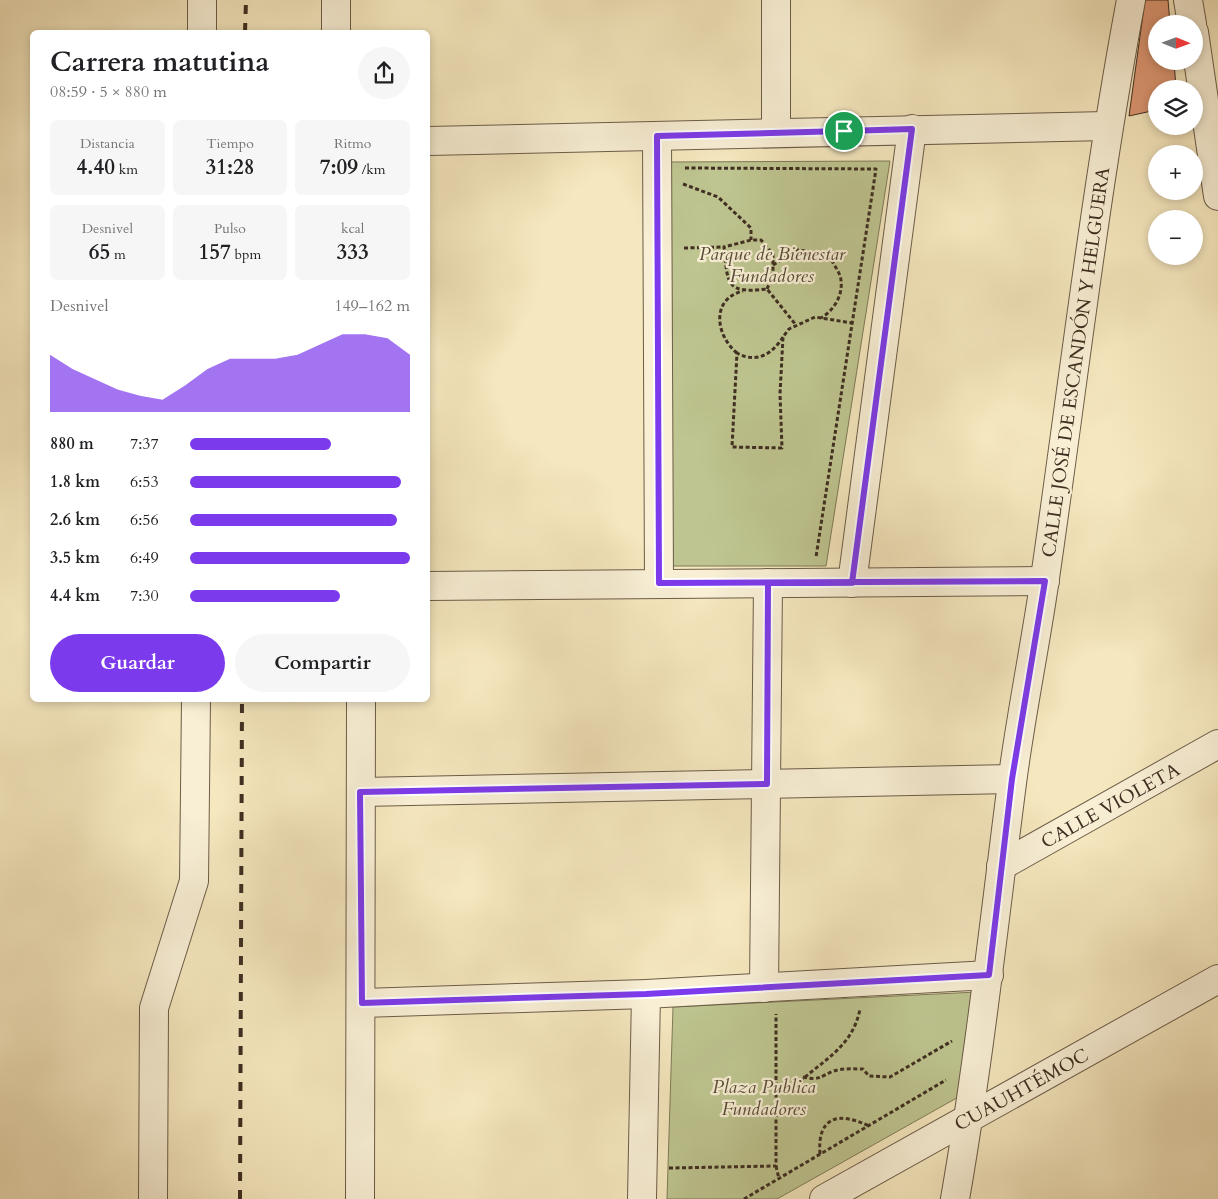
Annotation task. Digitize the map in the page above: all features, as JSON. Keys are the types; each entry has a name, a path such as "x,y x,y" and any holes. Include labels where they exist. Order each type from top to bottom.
{"street":[{"path":"202,0 202,30"},
{"path":"336,0 336,30"},
{"path":"776,0 776,133"},
{"name":"CALLE JOSÉ DE ESCANDÓN Y HELGUERA","path":"955,1199 969,1118 989,975 1012,779 1045,581 1108,126 1131,0"},
{"path":"1188,0 1190,15"},
{"path":"1200,70 1218,196"},
{"path":"430,141 1108,126"},
{"path":"852,583 912,129"},
{"path":"657,136 659,583"},
{"path":"430,586 1045,581"},
{"path":"768,583 767,784 770,997"},
{"path":"153,1199 154,1008 194,881 196,702"},
{"path":"360,1199 362,1003 361,702"},
{"name":"CALLE VIOLETA","path":"1002,866 1218,744"},
{"path":"360,792 1012,779"},
{"path":"362,1003 646,994 770,997 989,975"},
{"name":"CUAUHTÉMOC","path":"824,1199 1218,979"},
{"path":"642,1199 646,994"}],"path":[{"path":"680,168 876,169 816,558 806,558"},
{"path":"680,183 718,197 750,228 751,240"},
{"path":"743,291 733,285 726,277 724,247 751,240 761,240 773,254 773,275 767,289"},
{"path":"773,265 798,250 819,253 831,259 841,280 840,294 830,312 820,318"},
{"path":"767,289 743,291 734,294 726,302 720,315 720,331 727,345 747,358 764,356 776,349 789,329 815,317 852,323"},
{"path":"767,289 796,325"},
{"path":"737,353 732,447 782,448 780,394 783,337"},
{"path":"770,997 776,1093 776,1166 779,1179"},
{"path":"776,1093 790,1091 803,1077 821,1067 848,1040 861,1005 851,1005"},
{"path":"803,1077 813,1080 823,1078 835,1071 857,1069 863,1070 869,1076 890,1077 954,1040"},
{"path":"744,1199 952,1077"},
{"path":"820,1154 818,1138 824,1127 832,1121 841,1117 853,1118 869,1126"},
{"path":"668,1158 668,1176"},
{"path":"668,1168 776,1166"}],"green space":[{"name":"Parque de Bienestar Fundadores","path":"890,161 826,566 672,566 670,162"},
{"name":"Plaza Publica Fundadores","path":"977,992 962,1095 777,1199 667,1199 673,1007"}],"building":[{"path":"1145,0 1168,0 1169,15 1148,15 1148,70 1175,70 1175,80 1148,80 1148,112 1129,116"}],"railway":[{"path":"245,30 246,0"},
{"path":"240,1199 242,702"}],"route":[{"path":"844,131 657,136 659,583 852,583 1045,581 1012,779 989,975 646,994 362,1003 360,792 767,784 768,583 852,583 912,129 844,131"}]}
